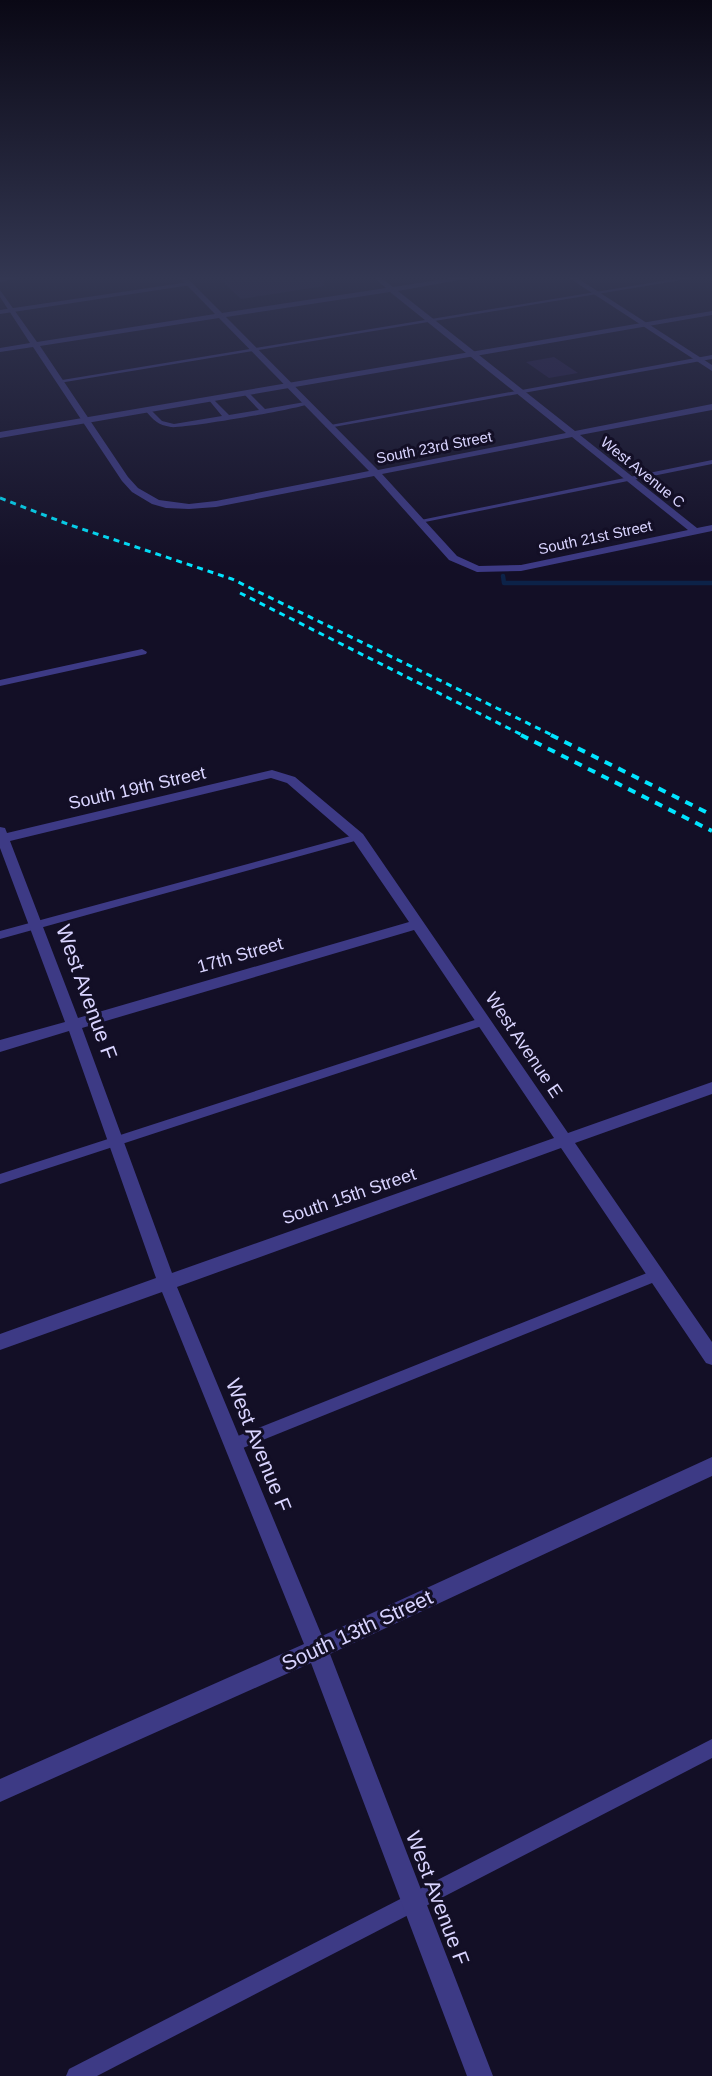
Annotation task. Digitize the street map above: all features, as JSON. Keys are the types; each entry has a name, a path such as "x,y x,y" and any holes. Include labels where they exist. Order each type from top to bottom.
{"street":[{"path":"53,373 88,420"},
{"path":"274,373 376,472 420,521"},
{"path":"0,435 363,373"},
{"name":"West Avenue C","path":"496,373 696,532"},
{"name":"South 23rd Street","path":"88,420 125,480 139,496 162,505 183,507 216,504 712,406"},
{"name":"South 21st Street","path":"420,521 453,558 483,569 521,568 712,528"},
{"path":"0,683 142,652"},
{"name":"South 19th Street","path":"1,836 272,774 282,776"},
{"name":"West Avenue E","path":"282,776 291,780 358,837 712,1357"},
{"name":"West Avenue F","path":"1,836 73,1023 166,1281 317,1649 480,2076"},
{"name":"17th Street","path":"0,1046 418,924"},
{"name":"South 15th Street","path":"0,1342 712,1088"},
{"name":"South 13th Street","path":"0,1791 317,1649 712,1466"}],"lane":[{"path":"59,381 108,373"},
{"path":"328,426 626,373"},
{"path":"246,393 264,411"},
{"path":"211,399 228,418"},
{"path":"148,410 160,423 174,426 305,404"},
{"path":"420,521 712,462"},
{"path":"0,935 358,837"},
{"path":"0,1179 484,1022"},
{"path":"233,1445 657,1275"},
{"path":"76,2076 712,1748"}],"building":[{"path":"542,373 578,373 549,378"}],"waterway":[{"path":"503,576 504,583 712,583"}],"railway":[{"path":"0,498 70,525 232,579 554,736"},
{"path":"240,593 524,736"},
{"path":"521,735 712,831"},
{"path":"551,735 712,815"}]}
